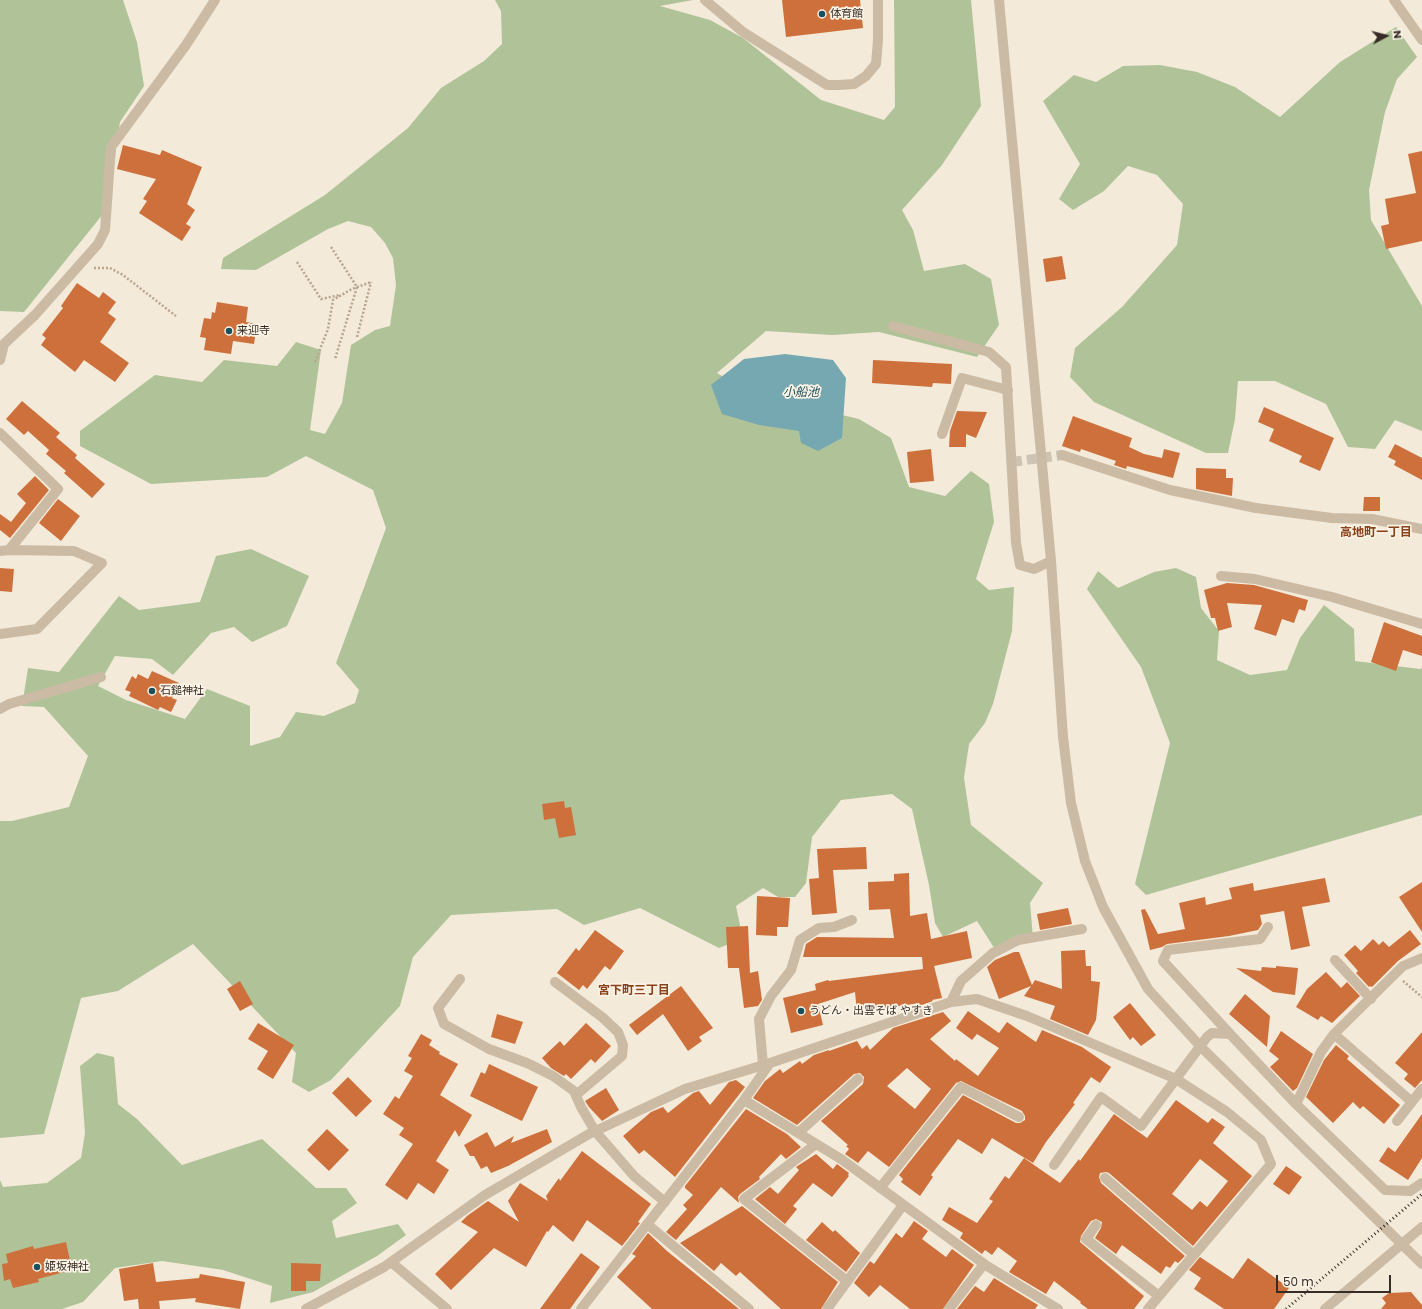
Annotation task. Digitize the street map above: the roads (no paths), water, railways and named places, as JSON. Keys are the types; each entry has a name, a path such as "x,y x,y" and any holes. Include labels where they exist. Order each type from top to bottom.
{"street":[{"path":"0,360 4,344 35,315 98,244 105,230 111,147 186,45 215,0"},
{"path":"705,0 743,32 827,84 839,85 854,84 866,76 876,64 878,40 878,0"},
{"path":"999,0 1051,561 1063,737 1071,803 1085,861 1103,907 1148,988 1200,1047 1422,1264"},
{"path":"1394,0 1422,40"},
{"path":"893,326 989,352 1006,367 1016,543 1020,565 1034,569 1051,561"},
{"path":"942,434 962,378 1008,390"},
{"path":"0,433 58,489 4,550"},
{"path":"1062,455 1170,490 1256,508 1332,518 1372,519 1422,529"},
{"path":"0,634 37,629 102,563 74,551 4,550"},
{"path":"1221,576 1262,580 1332,597 1422,624"},
{"path":"0,709 9,704 102,677"},
{"path":"581,1309 744,1100 766,1064 759,1018 771,996 791,970 800,940 819,928 834,927 852,920"},
{"path":"1268,927 1260,939 1168,950 1163,960 1296,1104 1385,1190 1410,1192 1422,1182"},
{"path":"951,1002 961,981 993,953 1018,940 1082,929"},
{"path":"1296,1104 1321,1052 1334,1034 1403,966 1422,958"},
{"path":"1335,960 1371,998"},
{"path":"460,979 438,1008 444,1024 489,1049 527,1063 553,1076 574,1091 595,1132 634,1176 665,1202"},
{"path":"555,982 608,1022 618,1032 623,1045 622,1056 576,1095"},
{"path":"306,1309 391,1262 485,1195 595,1132 685,1088 766,1064 951,1002 977,999 1027,1016 1176,1079 1227,1112 1261,1140 1271,1164 1148,1309"},
{"path":"1054,1166 1101,1097 1141,1126 1212,1033 1230,1034"},
{"path":"1334,1034 1412,1102"},
{"path":"798,1133 858,1079"},
{"path":"880,1188 961,1087 1019,1117"},
{"path":"1397,1121 1422,1089"},
{"path":"744,1100 841,1159 984,1264 1058,1309"},
{"path":"816,1144 744,1199 847,1282"},
{"path":"1106,1178 1194,1255"},
{"path":"826,1309 903,1205"},
{"path":"647,1224 749,1309"},
{"path":"1096,1225 1086,1239 1159,1296"},
{"path":"1325,1309 1422,1227"},
{"path":"391,1262 447,1309"},
{"path":"949,1309 984,1264"}],"water":[{"name":"小船池","path":"785,354 833,360 846,378 842,438 818,451 801,443 799,431 759,425 722,414 711,385 744,359"}],"tunnel":[{"path":"1012,462 1062,455"}],"railway":[{"path":"1286,1309 1422,1194"}],"place":[{"name":"体育館","path":"822,14"},
{"name":"来迎寺","path":"229,331"},
{"name":"石鎚神社","path":"152,691"},
{"name":"うどん・出雲そば やすき","path":"801,1011"},
{"name":"姫坂神社","path":"37,1267"}],"district":[{"name":"高地町一丁目","path":"1376,533"},
{"name":"宮下町三丁目","path":"634,991"}]}
